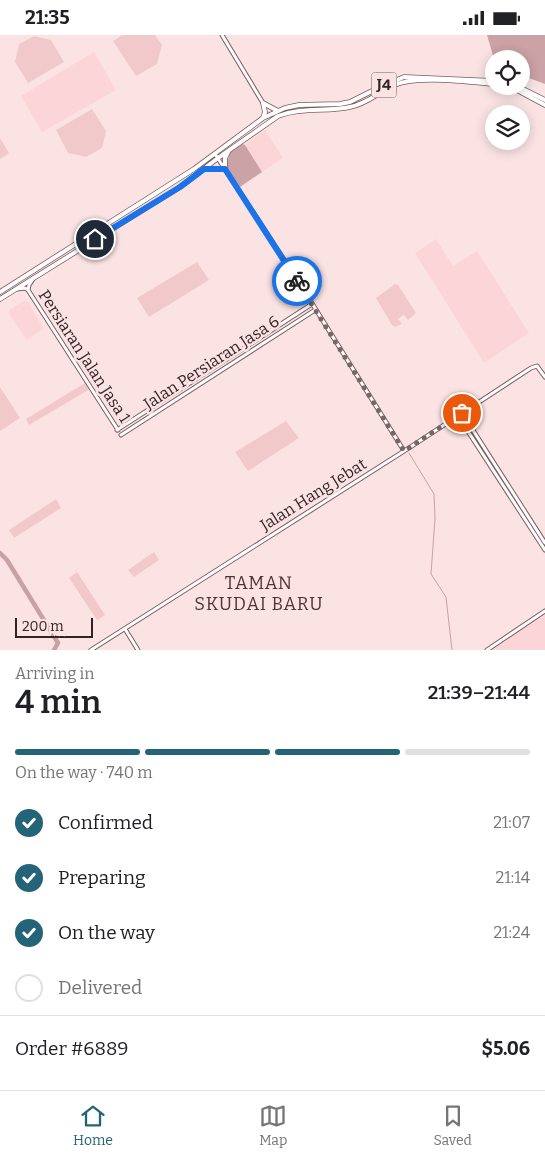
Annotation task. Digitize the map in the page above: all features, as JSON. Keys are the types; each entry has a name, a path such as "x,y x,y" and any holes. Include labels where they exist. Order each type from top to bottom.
{"main road":[{"name":"J4","path":"0,299 160,199 204,169 263,118 278,111 299,105 350,102 404,77 485,82"},
{"name":"J4","path":"0,292 96,233 156,193 229,150 278,116 313,109 352,107 402,82 433,80 485,83"},
{"path":"530,92 545,100"},
{"path":"529,95 545,105"},
{"path":"264,103 278,111"},
{"path":"263,118 265,112 264,103"},
{"path":"204,169 225,169 225,158 229,150"},
{"path":"156,193 170,189 160,199"}],"street":[{"path":"222,35 264,103"},
{"path":"217,156 404,451"},
{"path":"15,289 25,288 28,290 34,277"},
{"name":"Persiaran Jalan Jasa 1","path":"28,290 121,435"},
{"name":"Jalan Persiaran Jasa 6","path":"117,430 312,305"},
{"name":"Jalan Persiaran Jasa 6","path":"121,435 315,310"},
{"name":"Jalan Hang Jebat","path":"91,650 395,457 531,368 538,367 545,377"},
{"path":"462,413 545,543"},
{"path":"458,416 545,550"},
{"path":"397,440 402,445 412,446"},
{"path":"395,457 398,451 397,440"},
{"path":"487,650 545,611"},
{"path":"125,629 138,650"}],"shaded area":[{"path":"122,35 155,35 162,45 157,64 136,76 113,41"},
{"path":"487,35 545,35 545,84 530,78 530,50 491,50"},
{"path":"34,36 51,40 64,62 28,83 15,62 19,44"},
{"path":"94,52 116,90 42,132 21,96"},
{"path":"92,109 106,131 102,148 86,157 68,153 56,130"},
{"path":"265,130 283,158 262,172 245,145"},
{"path":"0,138 9,153 0,159"},
{"path":"243,144 262,172 240,187 226,167 230,152"},
{"path":"436,239 453,266 477,251 529,333 484,363 415,253"},
{"path":"197,262 209,280 149,317 137,298"},
{"path":"395,284 398,285 416,313 408,320 404,315 398,319 402,324 395,327 376,298"},
{"path":"24,301 28,302 43,327 43,329 27,340 9,314 9,310"},
{"path":"85,383 90,389 29,425 26,419"},
{"path":"0,387 20,418 0,431"},
{"path":"286,421 299,438 248,471 235,452"},
{"path":"56,499 61,508 14,538 9,530"},
{"path":"154,552 159,560 134,577 128,570"},
{"path":"77,572 105,615 97,620 69,578"},
{"path":"545,615 545,650 492,650"}],"waterway":[{"path":"409,453 434,494 435,518 431,574 446,597 452,650"},
{"path":"0,553 7,560 58,643 54,650"}],"way so far":[{"path":"297,281 404,451 462,413"}],"district":[{"name":"TAMAN SKUDAI BARU","path":"259,594"}],"route":[{"path":"95,239 180,187 204,169 225,169 297,281"}]}
